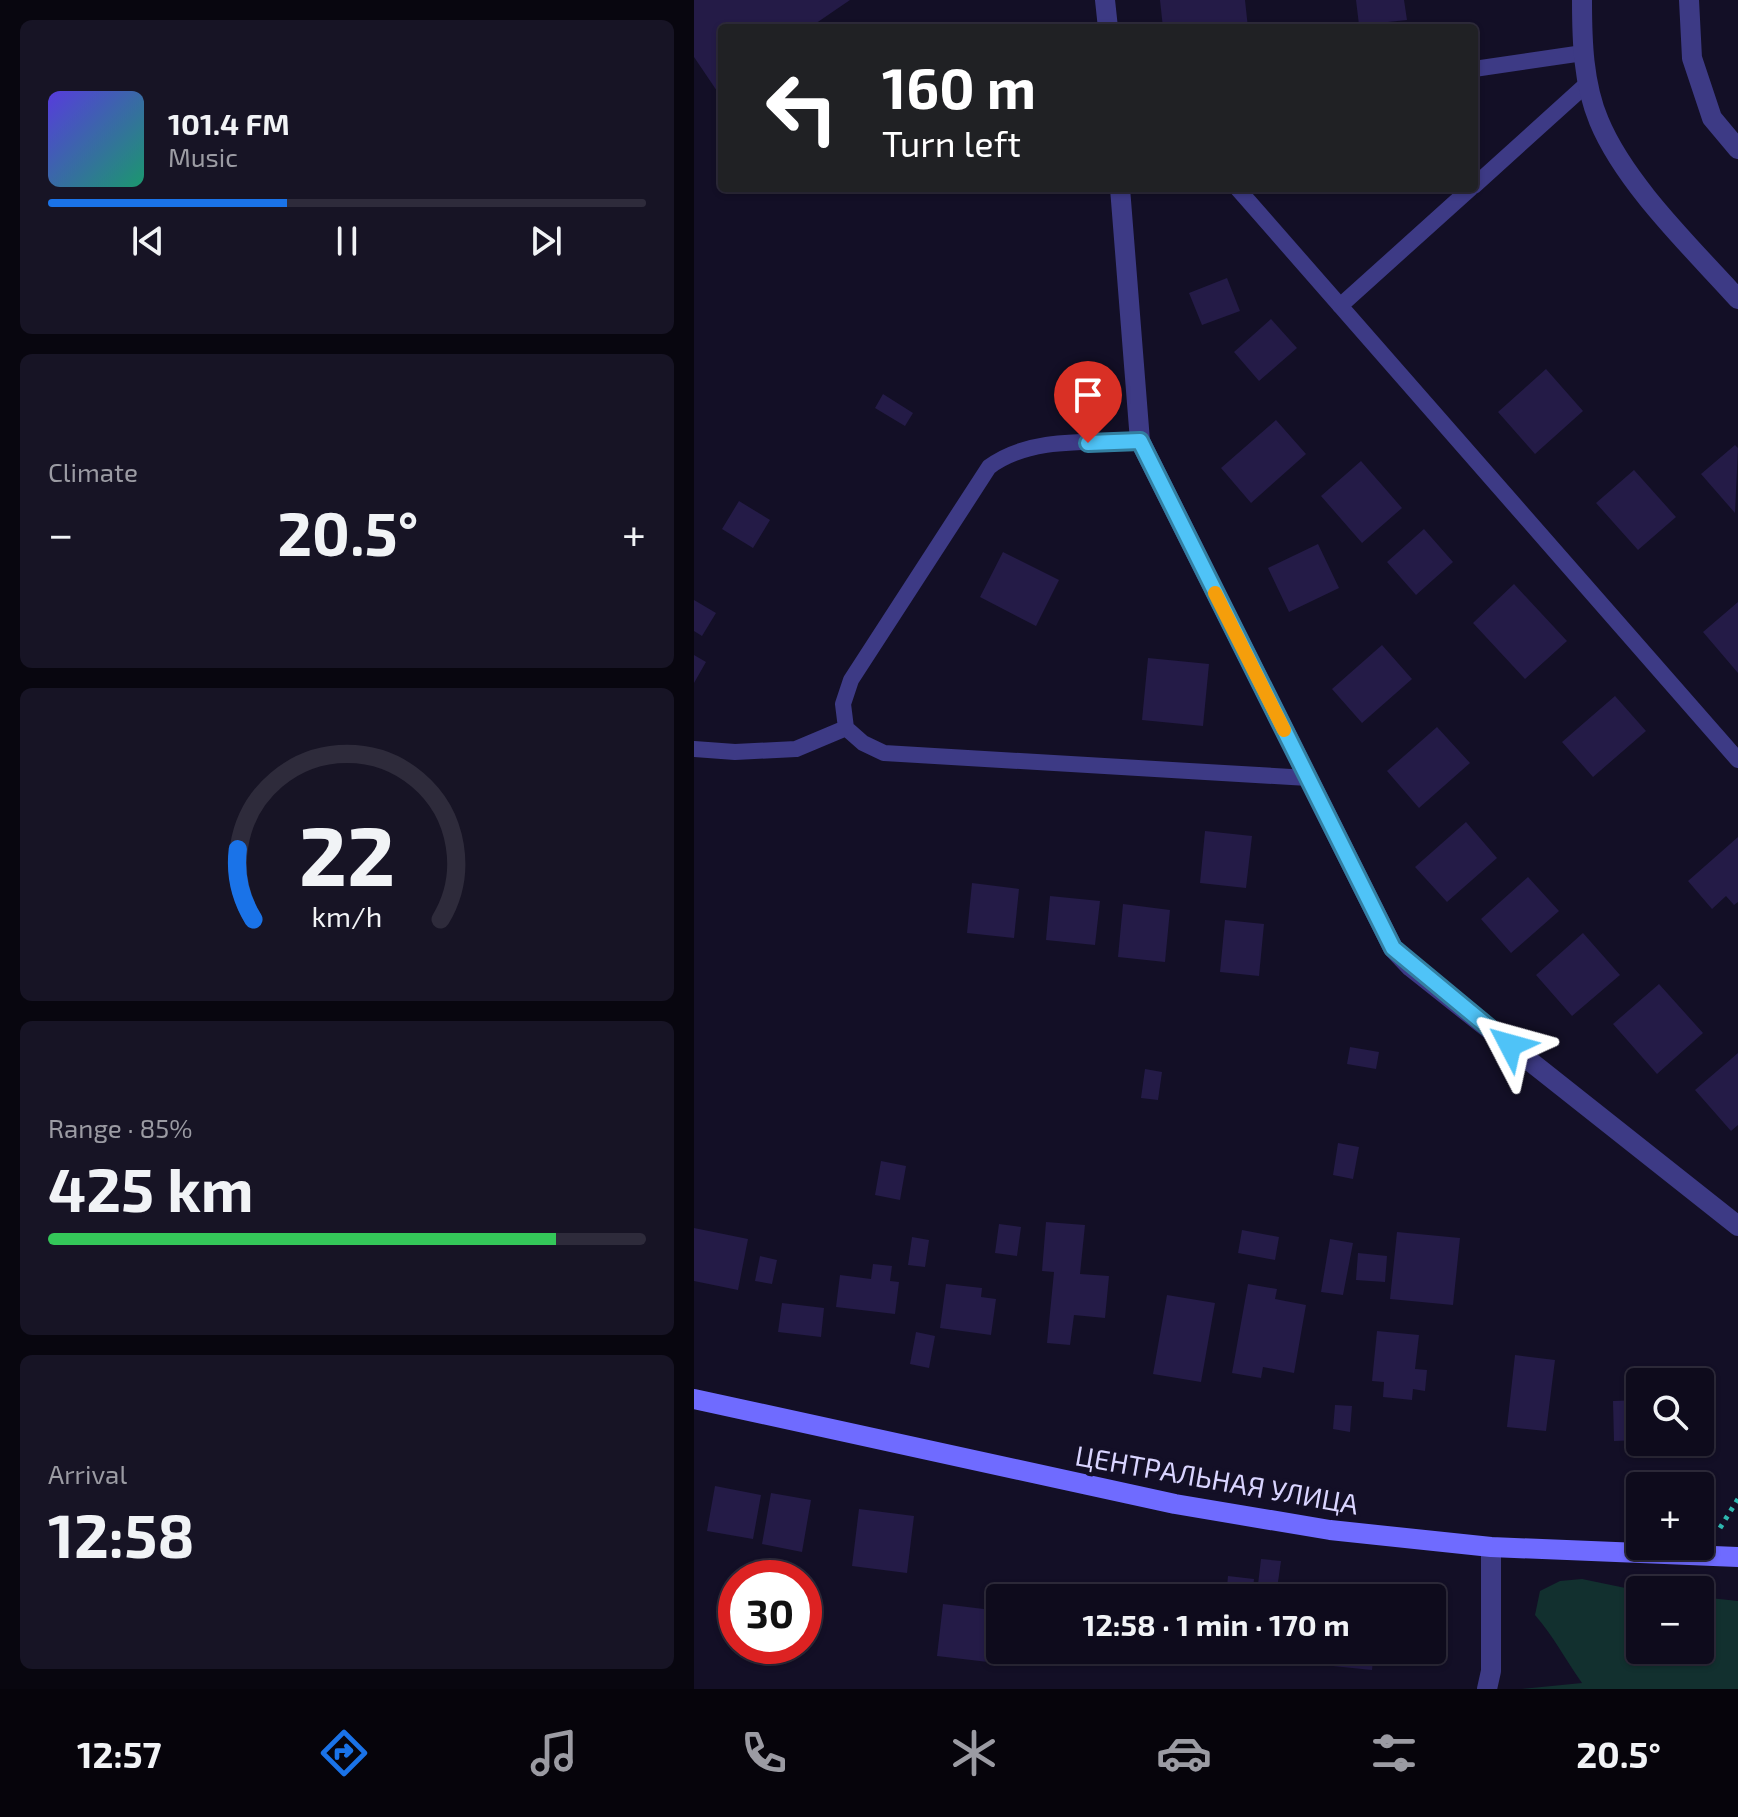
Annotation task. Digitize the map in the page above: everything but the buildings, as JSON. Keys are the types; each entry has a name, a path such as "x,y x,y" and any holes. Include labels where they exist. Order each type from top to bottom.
{"street":[{"path":"1105,0 1108,24"},
{"path":"1582,0 1583,53 1599,121 1639,188 1738,299"},
{"path":"1689,0 1692,58 1712,118 1738,149"},
{"path":"1120,192 1140,441 1393,948 1738,1226"},
{"name":"ЦЕНТРАЛЬНАЯ УЛИЦА","path":"694,1399 1175,1504 1330,1530 1491,1547 1738,1557"},
{"path":"1487,1689 1491,1671 1491,1547"}],"lane":[{"path":"1478,68 1583,53"},
{"path":"1478,182 1589,82"},
{"path":"1240,192 1738,760"},
{"path":"1340,306 1467,192"},
{"path":"1140,441 1036,446 1007,454 989,467 851,680 843,704 846,728 863,743 884,753 1308,778"},
{"path":"694,749 735,752 796,749 846,728"}],"path":[{"path":"1720,1528 1738,1499"}],"green space":[{"path":"1582,1579 1626,1588 1626,1664 1714,1664 1714,1598 1738,1601 1738,1689 1522,1689 1582,1683 1535,1615 1540,1591 1560,1581"}],"slow traffic":[{"path":"1215,593 1284,730"}],"route":[{"path":"1088,443 1140,441 1393,948 1411,967 1510,1045"}]}
